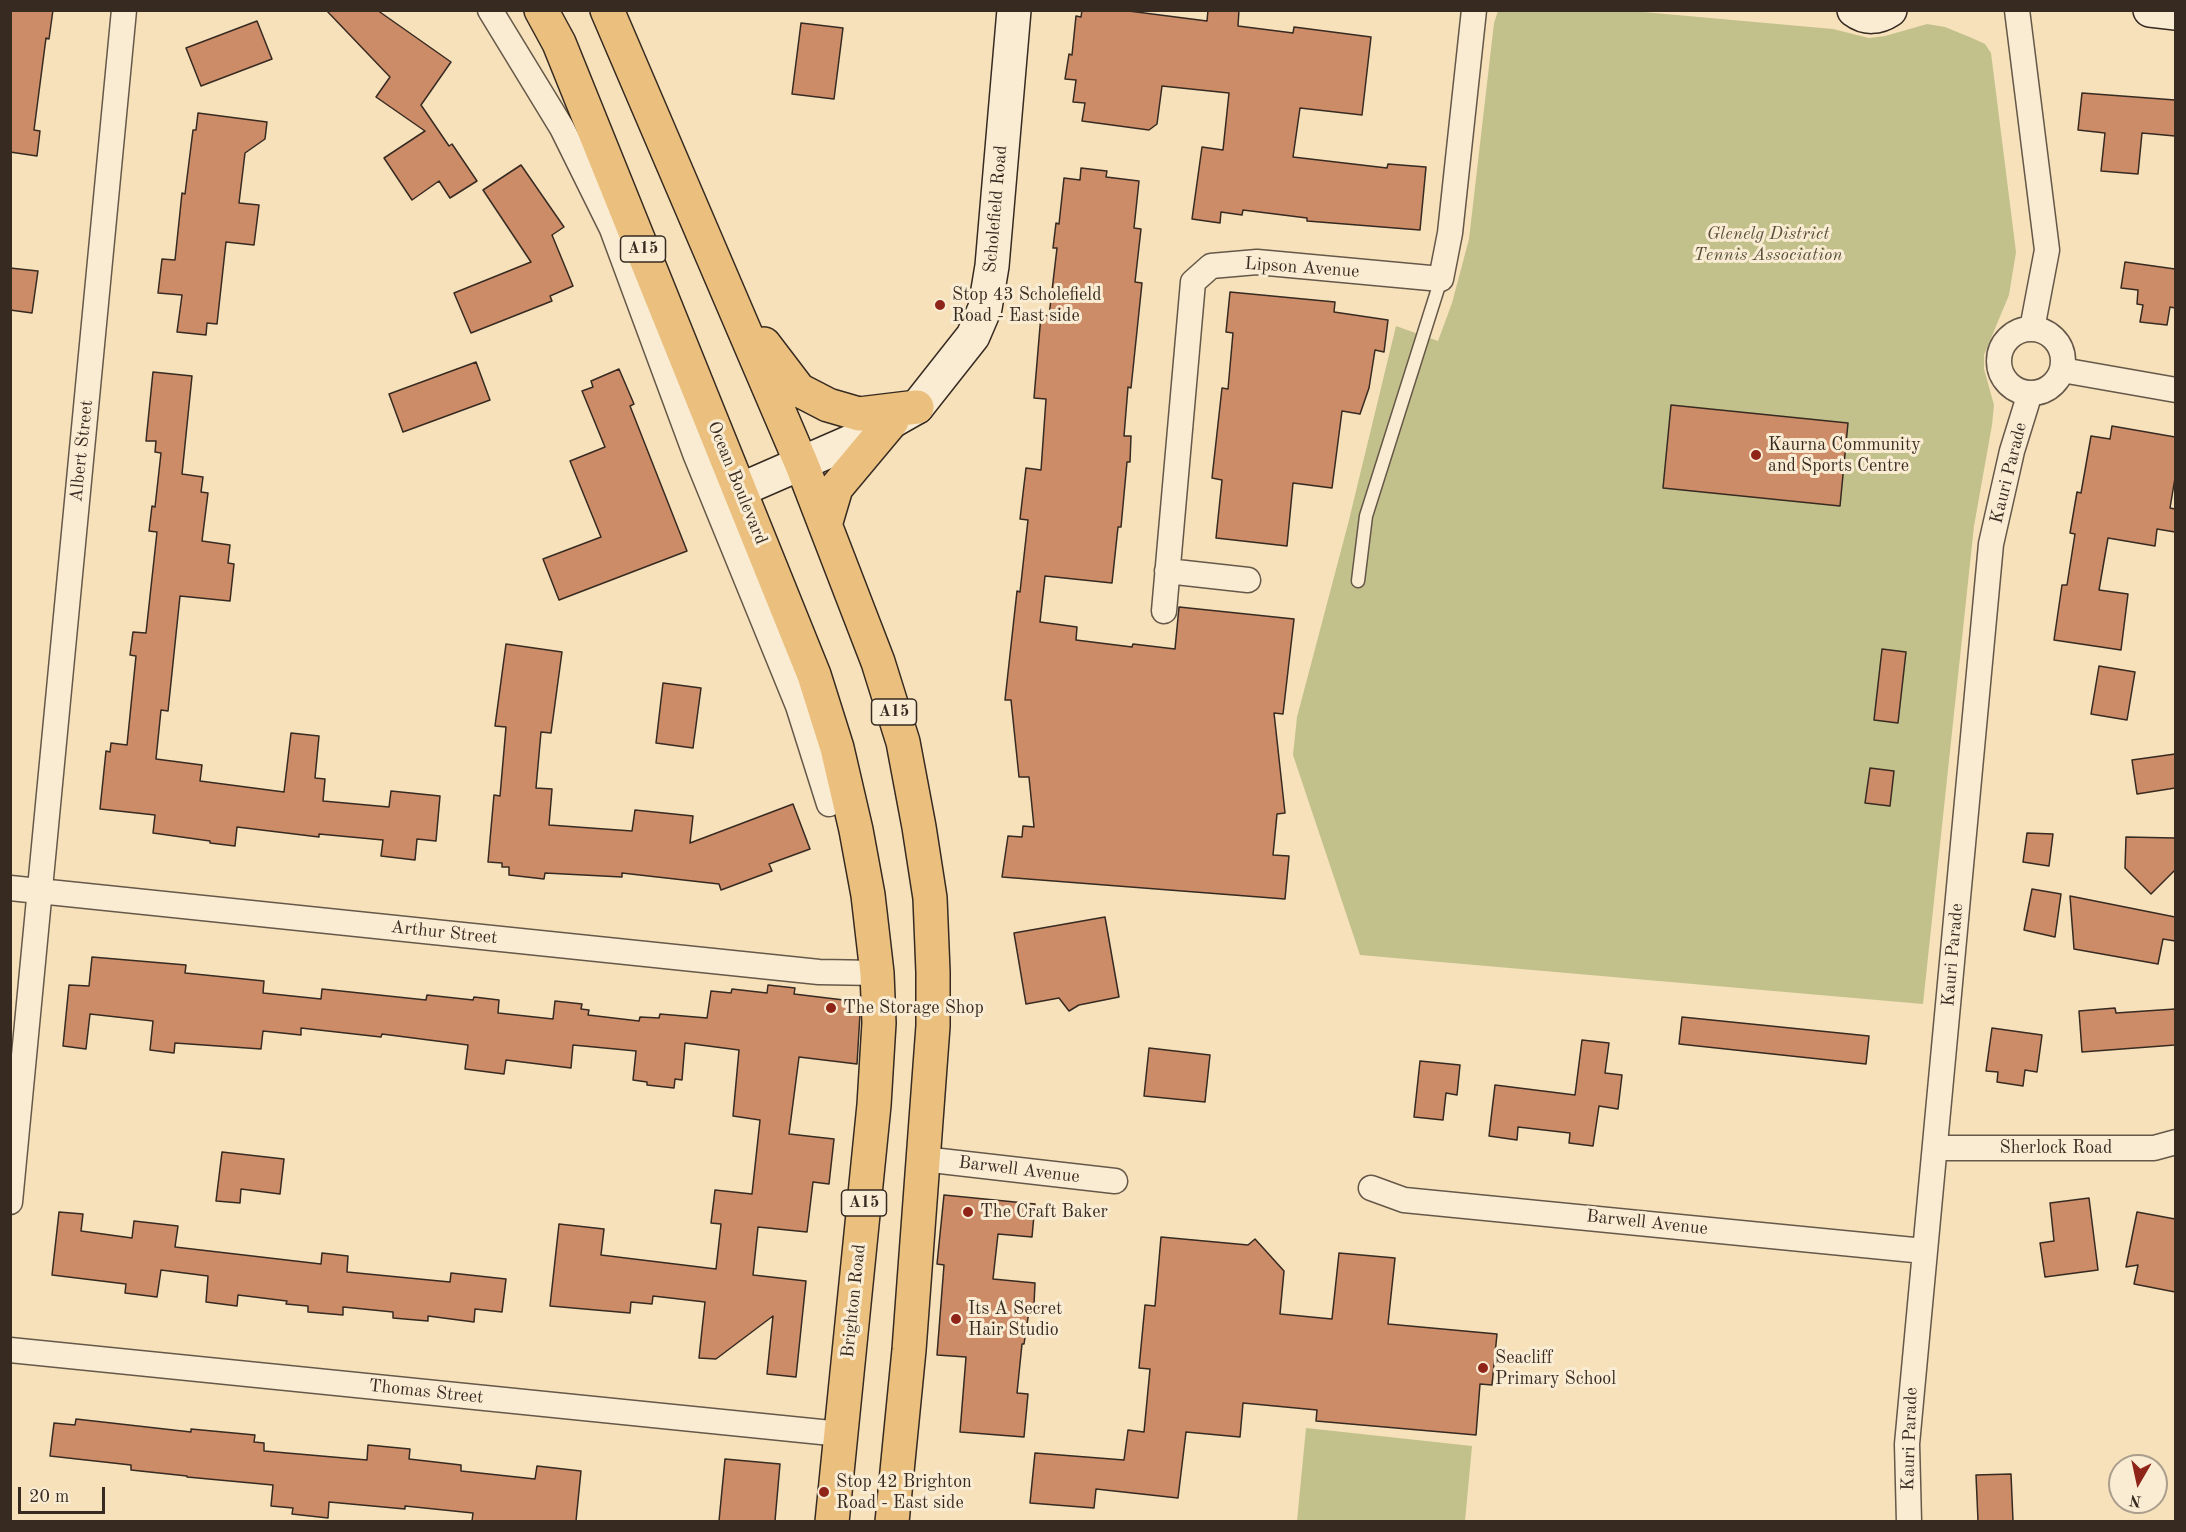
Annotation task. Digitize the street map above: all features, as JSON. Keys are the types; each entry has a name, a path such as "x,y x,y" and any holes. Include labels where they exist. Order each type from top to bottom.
{"main road":[{"name":"Ocean Boulevard","path":"541,10 559,43 814,675 837,748 860,852 877,973"},
{"name":"A15","path":"607,10 802,465 878,662 903,742 930,898 933,1026 909,1350 892,1521"},
{"path":"735,308 799,390 828,405 859,414 905,414"},
{"path":"825,525 836,488 905,414"},
{"name":"Brighton Road","path":"832,1521 874,1105 879,1023 877,973"}],"street":[{"name":"Albert Street","path":"10,1202 124,10"},
{"name":"Ocean Boulevard","path":"490,10 562,128 612,229 696,456 798,706 829,804"},
{"name":"Scholefield Road","path":"740,490 802,465 873,432 905,414 973,336 985,308 992,266 1014,10"},
{"path":"1441,279 1450,233 1473,10"},
{"path":"1854,10 1868,17 1878,16 1890,10"},
{"path":"2017,10 2046,250 2032,329"},
{"path":"2150,10 2175,13"},
{"name":"Lipson Avenue","path":"1164,611 1193,282 1211,266 1257,262 1441,279"},
{"path":"2032,329 2053,337 2060,346 2063,357 2058,380 2050,388 2030,393 2019,391 2010,385 2003,376 1999,362 2006,341 2015,334 2032,329"},
{"path":"2062,370 2175,390"},
{"name":"Kauri Parade","path":"1909,1521 1906,1444 1991,544 2012,452 2030,393"},
{"path":"1167,572 1248,580"},
{"name":"Arthur Street","path":"10,888 819,972 877,973"},
{"name":"Sherlock Road","path":"1935,1148 2154,1148 2175,1142"},
{"name":"Barwell Avenue","path":"923,1159 1115,1181"},
{"name":"Barwell Avenue","path":"1371,1188 1404,1200 1924,1251"},
{"name":"Thomas Street","path":"10,1350 841,1434"}],"lane":[{"path":"1358,581 1366,516 1441,279"}],"green space":[{"name":"Glenelg District Tennis Association","path":"1498,11 1632,11 1833,29 1869,38 1885,36 1927,24 1945,27 1972,38 1985,44 1991,53 2016,252 2009,295 1984,355 1984,369 1994,405 1974,526 1923,1004 1360,955 1293,755 1297,717 1348,524 1396,326 1438,341 1452,303 1469,239 1494,23"},
{"path":"1306,1428 1472,1446 1465,1521 1297,1521"}],"building":[{"path":"10,10 53,10 49,39 46,38 34,130 40,131 37,156 10,152"},
{"path":"326,10 377,10 451,62 421,105 449,146 452,144 477,181 450,198 439,181 412,200 384,158 425,131 376,97 390,77"},
{"path":"1082,10 1121,10 1207,21 1208,10 1239,10 1238,26 1293,33 1294,27 1371,37 1362,115 1300,108 1293,157 1387,168 1388,164 1426,167 1420,230 1307,221 1307,218 1243,210 1242,215 1221,212 1220,223 1192,219 1202,147 1223,150 1229,93 1162,86 1157,124 1149,130 1082,121 1085,103 1073,102 1076,80 1065,79 1069,54 1072,55 1076,16 1081,17"},
{"path":"257,21 272,59 201,86 186,48"},
{"path":"801,23 843,28 834,99 792,94"},
{"path":"2082,93 2175,100 2175,136 2142,133 2138,174 2101,171 2105,133 2078,130"},
{"path":"198,113 267,122 265,139 245,153 239,203 259,205 254,245 226,242 217,324 207,323 206,335 177,332 182,295 158,293 162,259 175,260 182,193 185,194 193,130 196,130"},
{"path":"521,165 564,227 552,235 573,286 550,296 552,301 471,333 454,293 531,262 483,190"},
{"path":"1081,168 1107,171 1106,177 1139,181 1134,228 1141,229 1135,282 1142,283 1124,436 1131,436 1130,462 1127,462 1121,527 1118,527 1112,583 1045,576 1040,622 1077,627 1076,640 1132,647 1133,644 1175,649 1179,607 1294,619 1283,714 1274,713 1285,813 1277,814 1273,855 1289,856 1285,899 1002,877 1008,836 1022,837 1023,826 1034,827 1029,777 1019,777 1011,700 1005,700 1017,591 1020,592 1028,520 1020,519 1026,468 1041,470 1046,399 1034,398 1041,315 1049,316 1057,248 1053,248 1056,223 1059,224 1064,178 1080,180"},
{"path":"2125,262 2175,269 2175,308 2170,307 2167,325 2140,322 2143,305 2137,304 2138,290 2121,288"},
{"path":"10,268 38,271 32,313 10,310"},
{"path":"1230,292 1335,302 1334,312 1388,320 1384,352 1375,350 1369,388 1360,414 1342,411 1332,488 1293,483 1287,546 1216,538 1222,480 1212,478 1222,388 1228,389 1233,333 1226,332"},
{"path":"476,362 490,400 403,432 389,394"},
{"path":"619,369 634,404 630,406 687,551 559,600 543,559 601,537 570,461 605,447 582,391 593,387 591,381"},
{"path":"153,372 192,376 182,474 203,477 201,492 208,493 202,541 230,545 228,563 234,564 230,601 180,596 168,711 161,710 156,759 202,765 200,781 284,792 291,733 319,736 315,778 325,779 323,801 389,807 391,791 440,796 436,841 417,839 415,860 381,856 383,840 319,834 319,837 237,827 235,846 210,843 210,841 153,833 155,815 100,809 106,751 110,752 111,743 127,745 136,656 130,655 133,632 146,633 157,532 149,531 152,506 155,507 161,453 155,452 156,441 146,441"},
{"name":"Kaurna Community and Sports Centre","path":"1671,405 1848,423 1840,506 1663,488"},
{"path":"2112,426 2175,437 2175,478 2170,508 2175,509 2175,532 2157,529 2155,546 2108,538 2099,590 2128,594 2121,650 2054,640 2062,585 2067,585 2075,534 2070,533 2077,492 2081,493 2091,436 2110,439"},
{"path":"506,644 562,652 551,733 541,732 536,788 552,789 549,825 632,831 635,810 693,816 690,843 793,804 810,849 769,864 772,871 721,890 719,884 622,873 622,877 545,873 544,879 509,875 509,867 502,867 502,863 488,862 494,795 500,796 506,727 495,726"},
{"path":"1882,649 1906,652 1898,723 1874,720"},
{"path":"2099,666 2135,672 2127,720 2091,714"},
{"path":"663,683 701,688 693,748 656,743"},
{"path":"2175,754 2175,788 2137,794 2132,760"},
{"path":"1870,768 1894,771 1890,806 1865,803"},
{"path":"2027,833 2053,834 2049,866 2023,862"},
{"path":"2126,837 2175,838 2175,870 2151,894 2125,868"},
{"path":"2032,889 2061,894 2055,937 2024,930"},
{"path":"2070,896 2175,917 2175,941 2163,939 2158,964 2074,949"},
{"path":"1105,917 1119,997 1079,1005 1069,1011 1059,998 1026,1004 1014,933"},
{"path":"92,957 186,965 185,973 264,981 263,993 321,999 322,989 426,1000 427,995 473,1000 474,997 499,1000 498,1013 553,1019 555,1001 582,1004 581,1009 589,1010 588,1015 639,1021 640,1017 659,1018 660,1014 707,1018 711,991 731,993 732,989 767,993 768,985 795,988 794,994 852,1001 850,1013 860,1014 857,1064 799,1057 789,1134 834,1139 829,1184 813,1182 807,1232 758,1227 753,1275 806,1281 796,1377 767,1374 773,1316 716,1359 699,1358 705,1302 653,1296 652,1304 631,1302 630,1313 550,1306 559,1224 604,1229 601,1255 716,1269 721,1224 711,1223 715,1190 752,1194 760,1120 733,1116 739,1050 685,1043 682,1080 675,1079 674,1088 647,1085 647,1082 633,1080 636,1051 573,1045 571,1068 506,1060 504,1074 465,1069 468,1045 382,1034 381,1037 301,1028 301,1035 263,1031 261,1049 175,1043 174,1053 150,1050 153,1021 90,1014 86,1049 63,1046 69,985 89,986"},
{"path":"2115,1008 2116,1013 2175,1009 2175,1045 2082,1052 2079,1011"},
{"path":"1682,1017 1869,1036 1866,1064 1679,1044"},
{"path":"1992,1028 2042,1035 2037,1072 2025,1070 2023,1086 1997,1082 1998,1072 1986,1071"},
{"path":"1582,1040 1609,1043 1605,1073 1622,1075 1618,1109 1599,1106 1593,1146 1569,1143 1570,1133 1518,1127 1517,1140 1489,1136 1495,1085 1575,1095"},
{"path":"1149,1048 1210,1055 1205,1102 1144,1096"},
{"path":"1420,1061 1460,1065 1457,1095 1446,1093 1443,1120 1414,1117"},
{"path":"222,1152 284,1159 280,1194 241,1189 240,1203 216,1201"},
{"path":"944,1195 1035,1204 1032,1237 998,1234 993,1279 1035,1283 1034,1305 1030,1305 1024,1344 1022,1344 1017,1393 1028,1394 1024,1437 960,1432 966,1357 937,1355 944,1265 937,1264"},
{"path":"2089,1198 2098,1270 2045,1277 2040,1243 2054,1241 2050,1203"},
{"path":"59,1212 83,1214 81,1231 132,1238 134,1221 178,1226 175,1247 321,1264 322,1253 348,1256 347,1272 450,1282 451,1273 506,1279 502,1312 475,1309 474,1322 428,1316 428,1321 393,1318 393,1312 343,1307 343,1315 308,1312 308,1306 238,1295 237,1306 206,1302 208,1276 161,1270 157,1297 125,1293 126,1284 52,1275"},
{"path":"2137,1212 2175,1219 2175,1292 2134,1284 2138,1265 2126,1267"},
{"path":"1161,1237 1248,1245 1255,1239 1284,1271 1280,1314 1332,1319 1339,1253 1395,1258 1388,1324 1497,1334 1492,1385 1480,1384 1476,1435 1316,1421 1317,1410 1243,1403 1240,1437 1186,1432 1178,1498 1096,1489 1094,1508 1030,1503 1035,1453 1124,1460 1128,1430 1144,1432 1150,1369 1139,1368 1145,1305 1155,1306"},
{"path":"76,1419 191,1432 191,1429 255,1435 254,1442 264,1443 264,1451 367,1460 368,1445 410,1449 409,1459 461,1465 461,1471 535,1479 537,1466 581,1471 576,1521 472,1521 473,1513 405,1506 405,1509 329,1502 328,1518 292,1514 293,1508 271,1506 273,1485 131,1470 131,1465 50,1456 54,1423 75,1425"},
{"path":"725,1459 780,1464 775,1521 719,1521"},
{"path":"2011,1474 2013,1521 1978,1521 1976,1475"}],"place":[{"name":"Stop 43 Scholefield Road - East side","path":"940,305"},
{"name":"Kaurna Community and Sports Centre","path":"1756,455"},
{"name":"The Storage Shop","path":"831,1008"},
{"name":"The Craft Baker","path":"968,1212"},
{"name":"Its A Secret Hair Studio","path":"956,1319"},
{"name":"Seacliff Primary School","path":"1483,1368"},
{"name":"Stop 42 Brighton Road - East side","path":"824,1492"}]}
